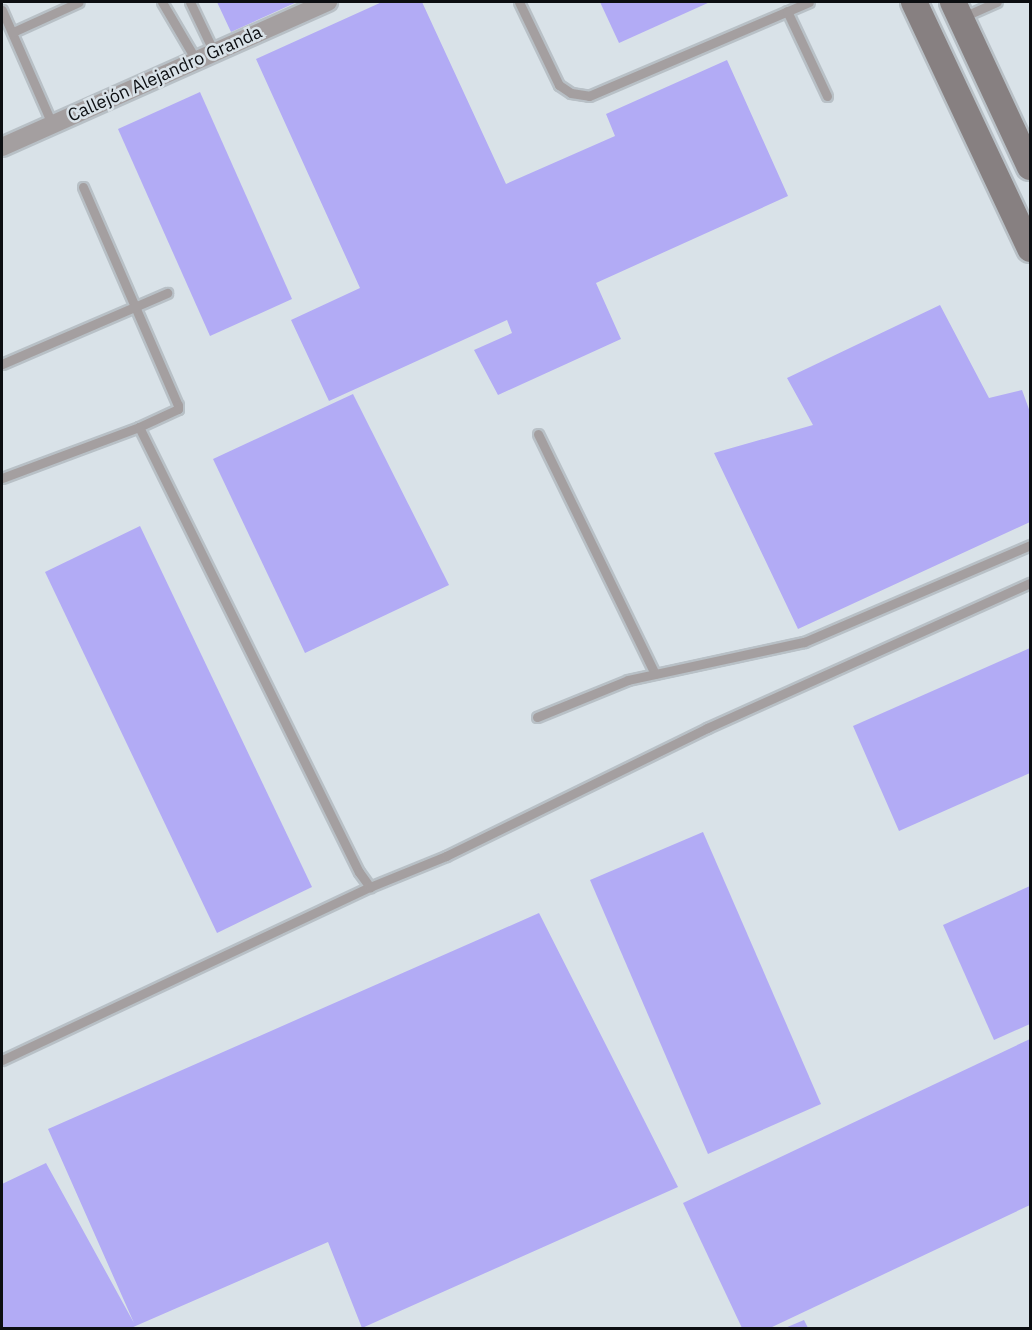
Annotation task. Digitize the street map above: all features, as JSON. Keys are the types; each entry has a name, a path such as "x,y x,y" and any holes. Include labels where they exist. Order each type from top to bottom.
{"main road":[{"path":"914,2 1027,232"},
{"path":"957,10 1030,167"}],"street":[{"name":"Callejón Alejandro Granda","path":"2,147 214,52 307,6 328,2"}],"lane":[{"path":"13,32 79,2"},
{"path":"162,2 196,60"},
{"path":"190,2 214,52"},
{"path":"519,2 559,85 571,93 588,96 809,2"},
{"path":"957,10 997,2"},
{"path":"2,10 52,124"},
{"path":"787,11 827,96"},
{"path":"2,478 139,427 178,409 83,187"},
{"path":"2,364 167,293"},
{"path":"139,427 358,872 370,887"},
{"path":"538,434 655,674"},
{"path":"537,717 591,693 655,674 804,642 1030,545"},
{"path":"2,1060 370,887 446,856 707,728 1030,583"}],"building":[{"path":"217,2 297,2 231,32"},
{"path":"382,2 422,2 506,184 615,136 606,114 727,60 788,196 596,283 621,339 498,395 474,350 512,333 507,320 329,401 291,320 360,288 256,59"},
{"path":"600,2 710,2 619,43"},
{"path":"200,92 292,299 210,336 118,129"},
{"path":"940,305 989,398 1022,390 1030,412 1030,522 798,629 714,453 813,425 787,378"},
{"path":"353,394 449,585 305,653 213,459"},
{"path":"140,526 312,887 217,933 45,572"},
{"path":"1030,648 1030,773 899,831 853,726"},
{"path":"703,832 821,1104 708,1154 590,880"},
{"path":"1030,886 1030,1024 994,1040 943,925"},
{"path":"539,913 678,1187 362,1328 328,1242 131,1328 2,1328 2,1184 46,1163 134,1323 48,1129"},
{"path":"1030,1039 1030,1205 770,1328 742,1328 683,1203"},
{"path":"804,1320 808,1328 785,1328"}]}
